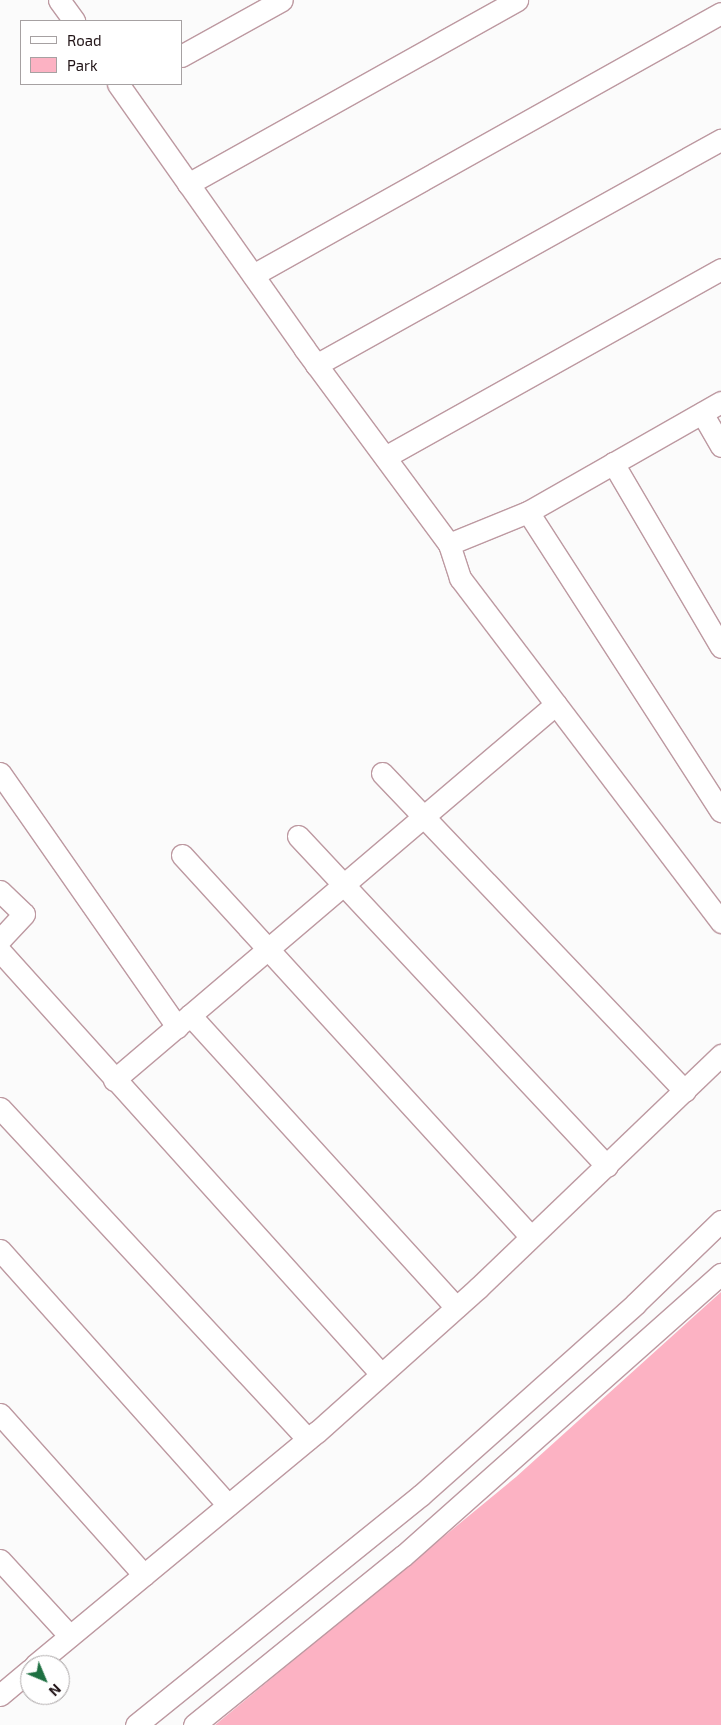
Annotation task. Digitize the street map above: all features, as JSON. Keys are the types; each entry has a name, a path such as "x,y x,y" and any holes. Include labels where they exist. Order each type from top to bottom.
{"street":[{"path":"59,0 73,20"},
{"path":"182,55 282,0"},
{"path":"188,184 517,0"},
{"path":"253,275 718,11"},
{"path":"124,85 188,184 316,365 449,544 460,578 721,922"},
{"path":"316,365 721,140"},
{"path":"385,457 721,269"},
{"path":"449,544 528,512 721,402"},
{"path":"702,413 721,446"},
{"path":"613,463 721,647"},
{"path":"528,512 721,811"},
{"path":"114,1080 556,704"},
{"path":"382,773 685,1091"},
{"path":"2,780 183,1021 456,1307"},
{"path":"298,836 607,1166"},
{"path":"182,855 531,1237"},
{"path":"0,891 24,914 0,940"},
{"path":"0,951 114,1080 381,1374"},
{"path":"48,1655 308,1439 381,1374 607,1166 721,1054"},
{"path":"0,1108 308,1439"},
{"path":"136,1725 421,1495 635,1304 721,1221"},
{"path":"0,1250 228,1506"},
{"path":"194,1725 396,1562 721,1274"},
{"path":"0,1414 144,1575"},
{"path":"0,1560 70,1636"},
{"path":"0,1695 20,1678"}],"green space":[{"path":"721,1292 721,1725 215,1725 516,1477"}]}
